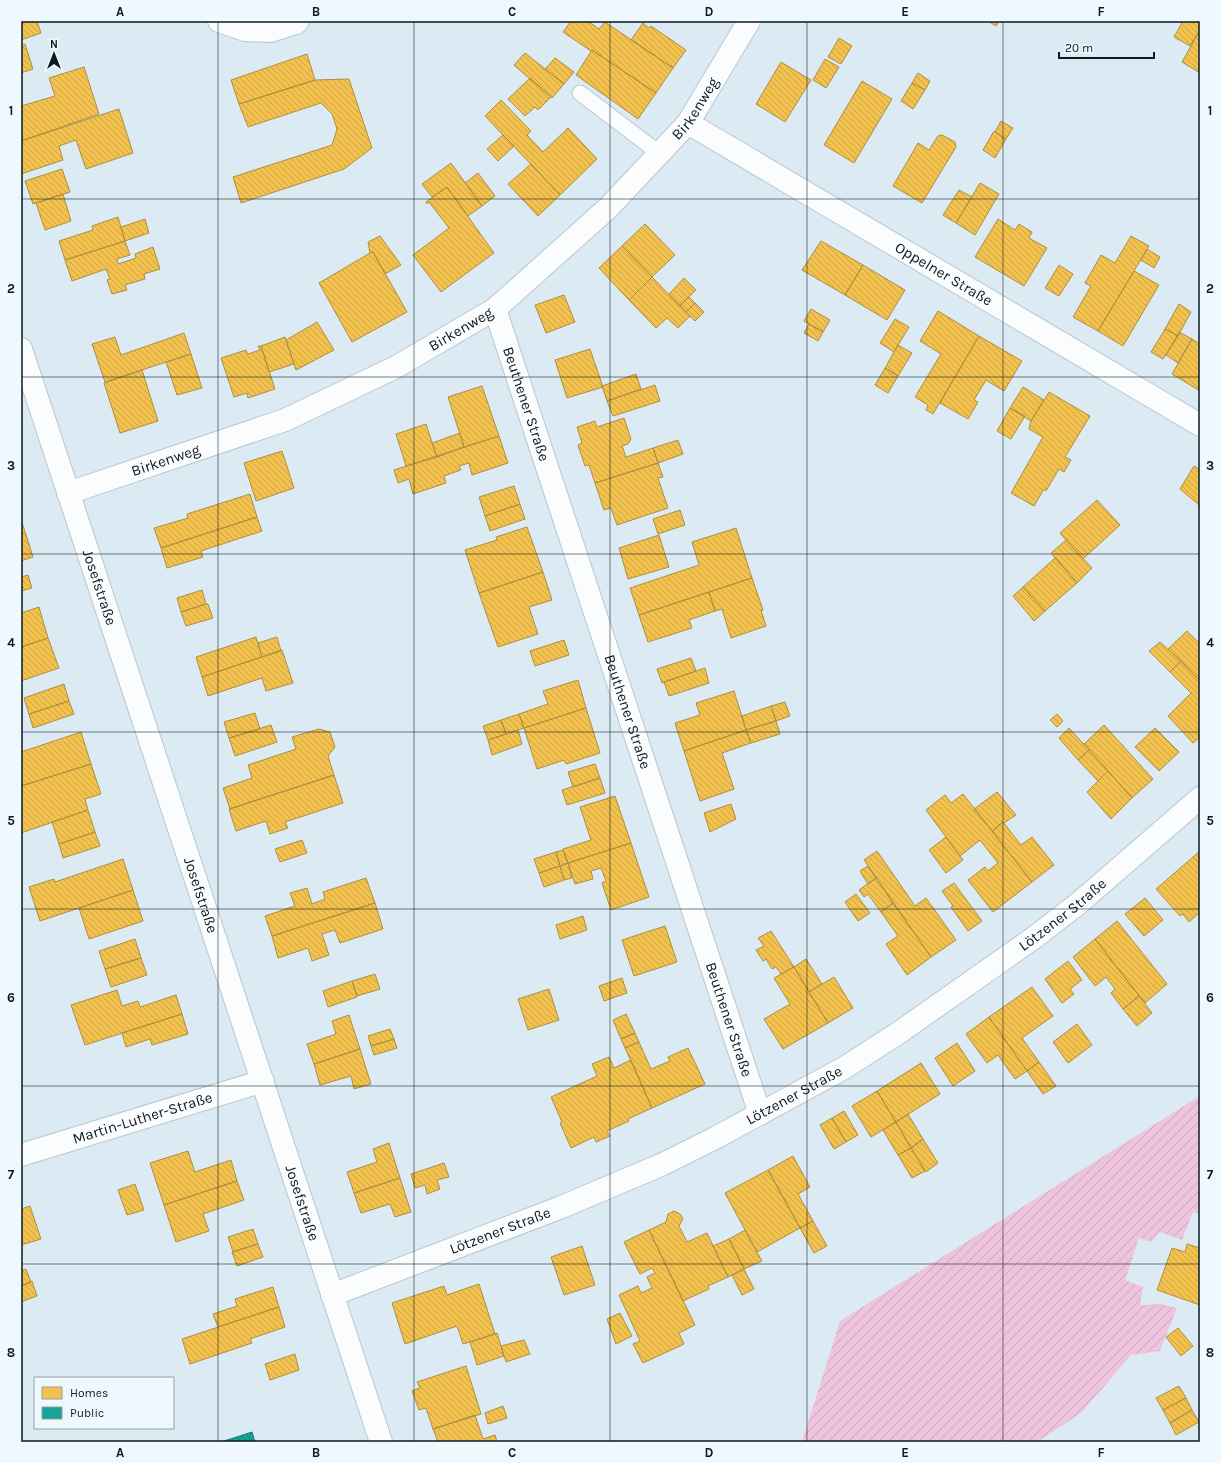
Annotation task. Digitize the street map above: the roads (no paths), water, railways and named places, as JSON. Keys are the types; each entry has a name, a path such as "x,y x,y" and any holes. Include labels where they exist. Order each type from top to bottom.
{"street":[{"path":"219,21 245,30 270,31 296,23 298,21"},
{"name":"Birkenweg","path":"68,493 285,420 396,367 495,309 608,208 659,152 688,123 749,21"},
{"name":"Oppelner Straße","path":"688,123 1200,425"},
{"name":"Beuthener Straße","path":"495,309 760,1114"},
{"name":"Josefstraße","path":"21,349 381,1442"},
{"name":"Lötzener Straße","path":"332,1295 558,1208 654,1168 717,1138 844,1068 961,990 1079,903 1200,798"},
{"name":"Martin-Luther-Straße","path":"21,1155 263,1081"}],"lane":[{"path":"580,93 659,152"}]}
